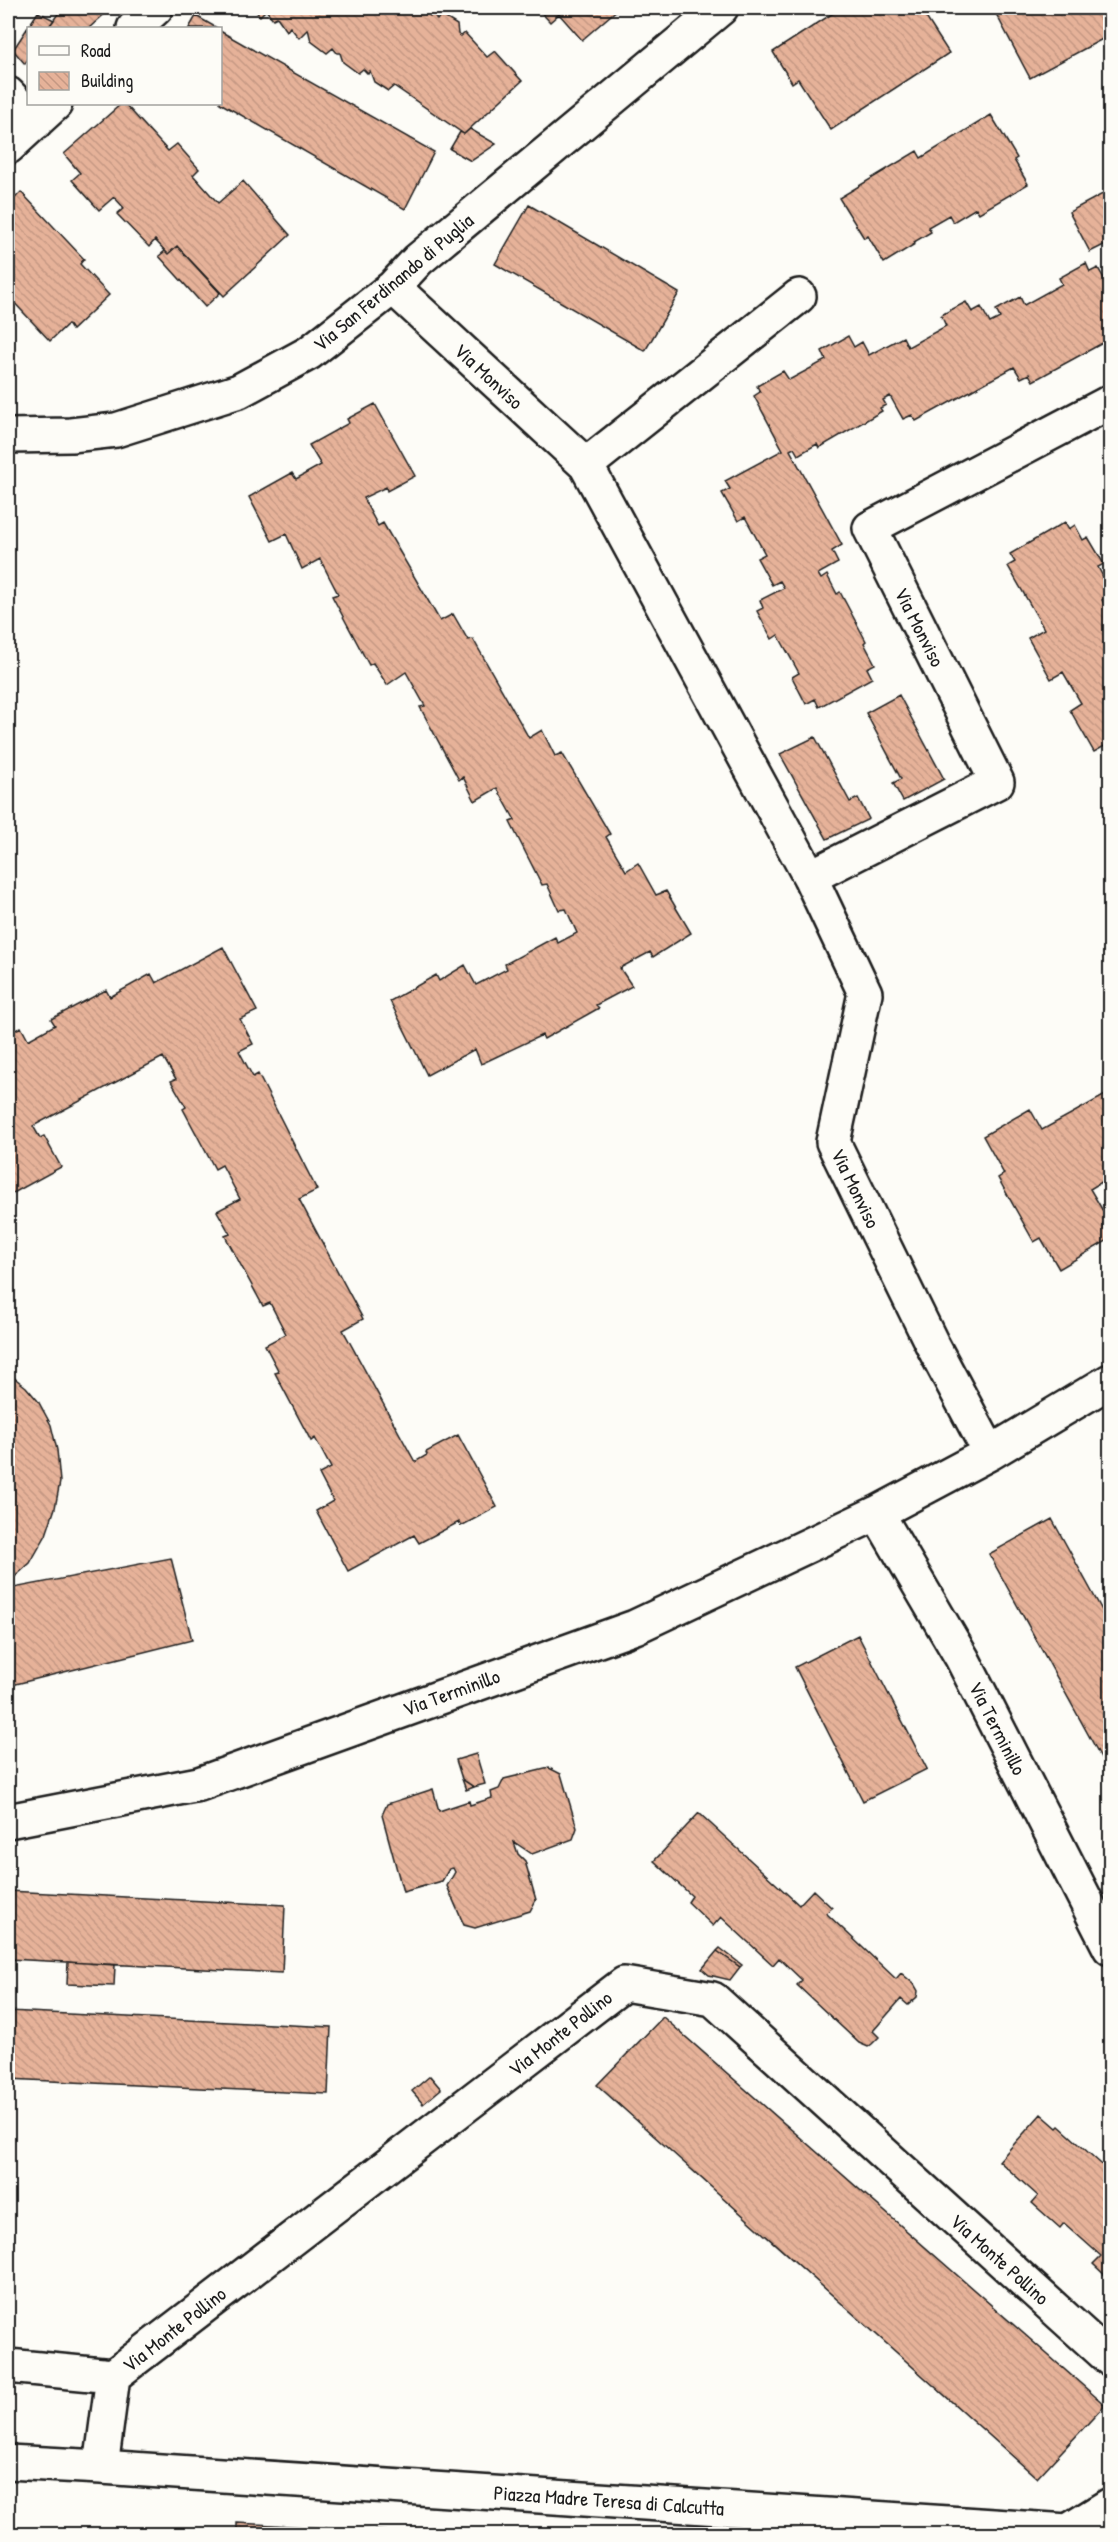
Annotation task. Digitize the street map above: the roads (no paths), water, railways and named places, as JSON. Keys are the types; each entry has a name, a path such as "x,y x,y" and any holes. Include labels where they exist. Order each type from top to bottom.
{"street":[{"path":"135,27 156,8"},
{"name":"Via San Ferdinando di Puglia","path":"8,436 71,435 116,430 239,391 309,353 393,287 418,260 721,8"},
{"path":"8,94 27,104"},
{"path":"8,147 45,113 29,105"},
{"name":"Via Monviso","path":"393,287 586,465 810,877 865,993 832,1142 928,1335 990,1453"},
{"path":"586,465 799,296"},
{"name":"Via Monviso","path":"810,877 997,782 870,528 1110,402"},
{"name":"Via Terminillo","path":"8,1821 199,1784 635,1627 877,1513 990,1453 1110,1381"},
{"name":"Via Terminillo","path":"877,1513 962,1658 1110,1948"},
{"name":"Via Monte Pollino","path":"113,2376 624,1984 713,1999 1110,2359"},
{"path":"8,2366 113,2376 101,2467"},
{"name":"Piazza Madre Teresa di Calcutta","path":"8,2462 1068,2531 1110,2505"}]}
